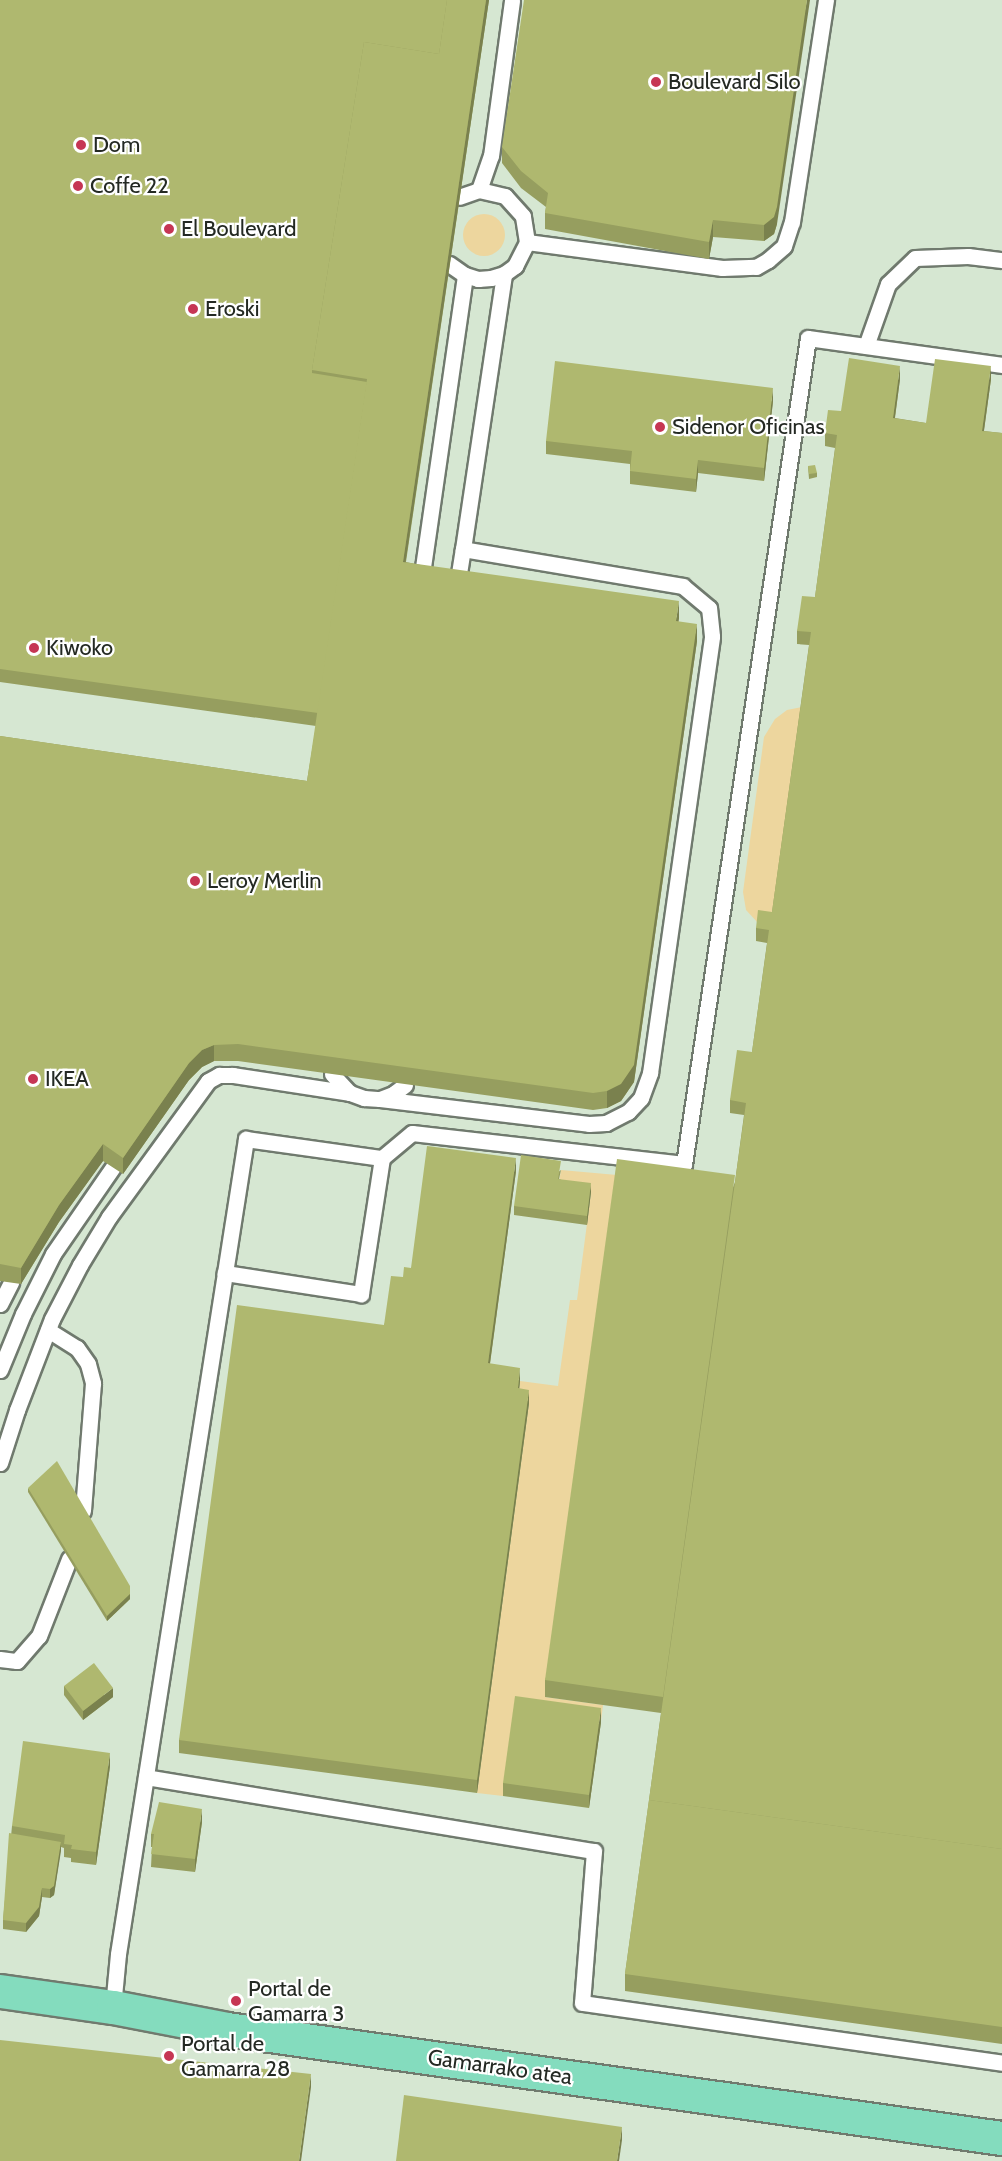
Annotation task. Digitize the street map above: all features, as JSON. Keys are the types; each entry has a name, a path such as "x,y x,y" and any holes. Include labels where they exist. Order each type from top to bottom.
{"main road":[{"name":"Gamarrako atea","path":"0,1991 113,2007 227,2029 1002,2138"}],"lane":[{"path":"479,190 491,156 512,0"},
{"path":"527,242 722,268 756,267 768,260 784,246 792,222 826,0"},
{"path":"449,264 465,275 478,279 504,274 515,266 527,242 523,216 516,204 505,196 479,190 459,197"},
{"path":"866,346 888,284 915,258 968,256 1002,260"},
{"path":"457,586 504,274"},
{"path":"421,581 465,275"},
{"path":"225,1273 361,1294 382,1158 412,1133 684,1164 808,338 1002,365"},
{"path":"0,1464 17,1410 48,1330 80,1265 109,1217 208,1081 219,1075 233,1075 350,1093 364,1098 589,1124 606,1123 628,1112 641,1098 650,1073 709,608 683,586 463,549"},
{"path":"332,1074 350,1093"},
{"path":"380,1099 393,1094 405,1085"},
{"path":"113,2007 146,1777 246,1139 382,1158"},
{"path":"0,1370 23,1314 53,1254 113,1167"},
{"path":"0,1304 11,1282"},
{"path":"48,1330 77,1348 88,1364 93,1383 83,1511"},
{"path":"0,1659 16,1661 39,1636 69,1559"},
{"path":"146,1777 594,1851 582,2003 1002,2063"}],"shaded area":[{"path":"0,0 1002,0 1002,2161 0,2161"},
{"path":"484,214 492,215 499,220 504,227 504,243 499,250 492,255 484,256 476,255 469,250 464,243 463,235 464,227 469,220 476,215"},
{"path":"802,707 772,925 758,923 746,910 743,892 764,737 775,719 787,710"},
{"path":"561,1170 617,1175 545,1697 603,1705 601,1721 515,1710 503,1796 477,1793 529,1403 518,1401 520,1381 558,1386 570,1300 577,1300 591,1193 558,1188"}],"building":[{"name":"El Boulevard","path":"0,0 447,0 439,54 364,42 312,370 312,373 367,382 318,713 0,669"},
{"path":"447,0 486,0 403,562 679,601 676,621 697,624 634,1065 621,1084 607,1091 593,1093 238,1044 214,1045 202,1050 189,1063 123,1158 103,1144 59,1205 21,1268 0,1264 0,736 307,781 367,379 312,370 364,42 439,54"},
{"name":"Boulevard Silo","path":"524,0 807,0 774,217 764,225 713,220 709,242 545,213 548,193 521,171 502,147"},
{"path":"849,358 900,366 893,418 926,423 935,359 991,366 982,431 1002,433 1002,1849 649,1800 746,1103 730,1100 737,1050 752,1052 769,930 756,928 758,910 772,912 811,632 797,631 802,596 815,597 837,435 825,433 828,410 841,411"},
{"name":"Sidenor Oficinas","path":"555,361 773,388 764,468 698,460 696,479 630,471 632,451 546,441"},
{"path":"815,465 817,473 809,474 808,466"},
{"path":"427,1146 516,1158 488,1363 520,1368 518,1388 529,1390 477,1780 179,1740 237,1305 384,1325 391,1276 403,1277 404,1267 411,1268"},
{"path":"521,1155 561,1161 558,1179 591,1183 587,1216 514,1206"},
{"path":"617,1159 735,1175 663,1697 545,1680"},
{"path":"57,1461 130,1586 130,1594 107,1616 28,1488"},
{"path":"94,1663 113,1688 83,1711 64,1686"},
{"path":"515,1696 601,1708 589,1795 503,1783"},
{"path":"23,1741 110,1753 96,1852 71,1849 72,1845 64,1844 65,1835 12,1826"},
{"path":"649,1800 1002,1849 1002,2027 625,1974"},
{"path":"159,1802 202,1809 195,1859 151,1854 154,1834 151,1834"},
{"path":"9,1833 61,1842 54,1886 50,1889 42,1888 39,1907 26,1923 3,1920"},
{"path":"0,2040 311,2074 299,2161 0,2161"},
{"path":"404,2095 622,2127 617,2161 396,2161"}],"place":[{"name":"Boulevard Silo","path":"656,82"},
{"name":"Dom","path":"81,145"},
{"name":"Coffe 22","path":"78,186"},
{"name":"El Boulevard","path":"169,229"},
{"name":"Eroski","path":"193,309"},
{"name":"Sidenor Oficinas","path":"660,427"},
{"name":"Kiwoko","path":"34,648"},
{"name":"Leroy Merlin","path":"195,881"},
{"name":"IKEA","path":"33,1079"},
{"name":"Portal de Gamarra 3","path":"236,2001"},
{"name":"Portal de Gamarra 28","path":"169,2056"}]}
